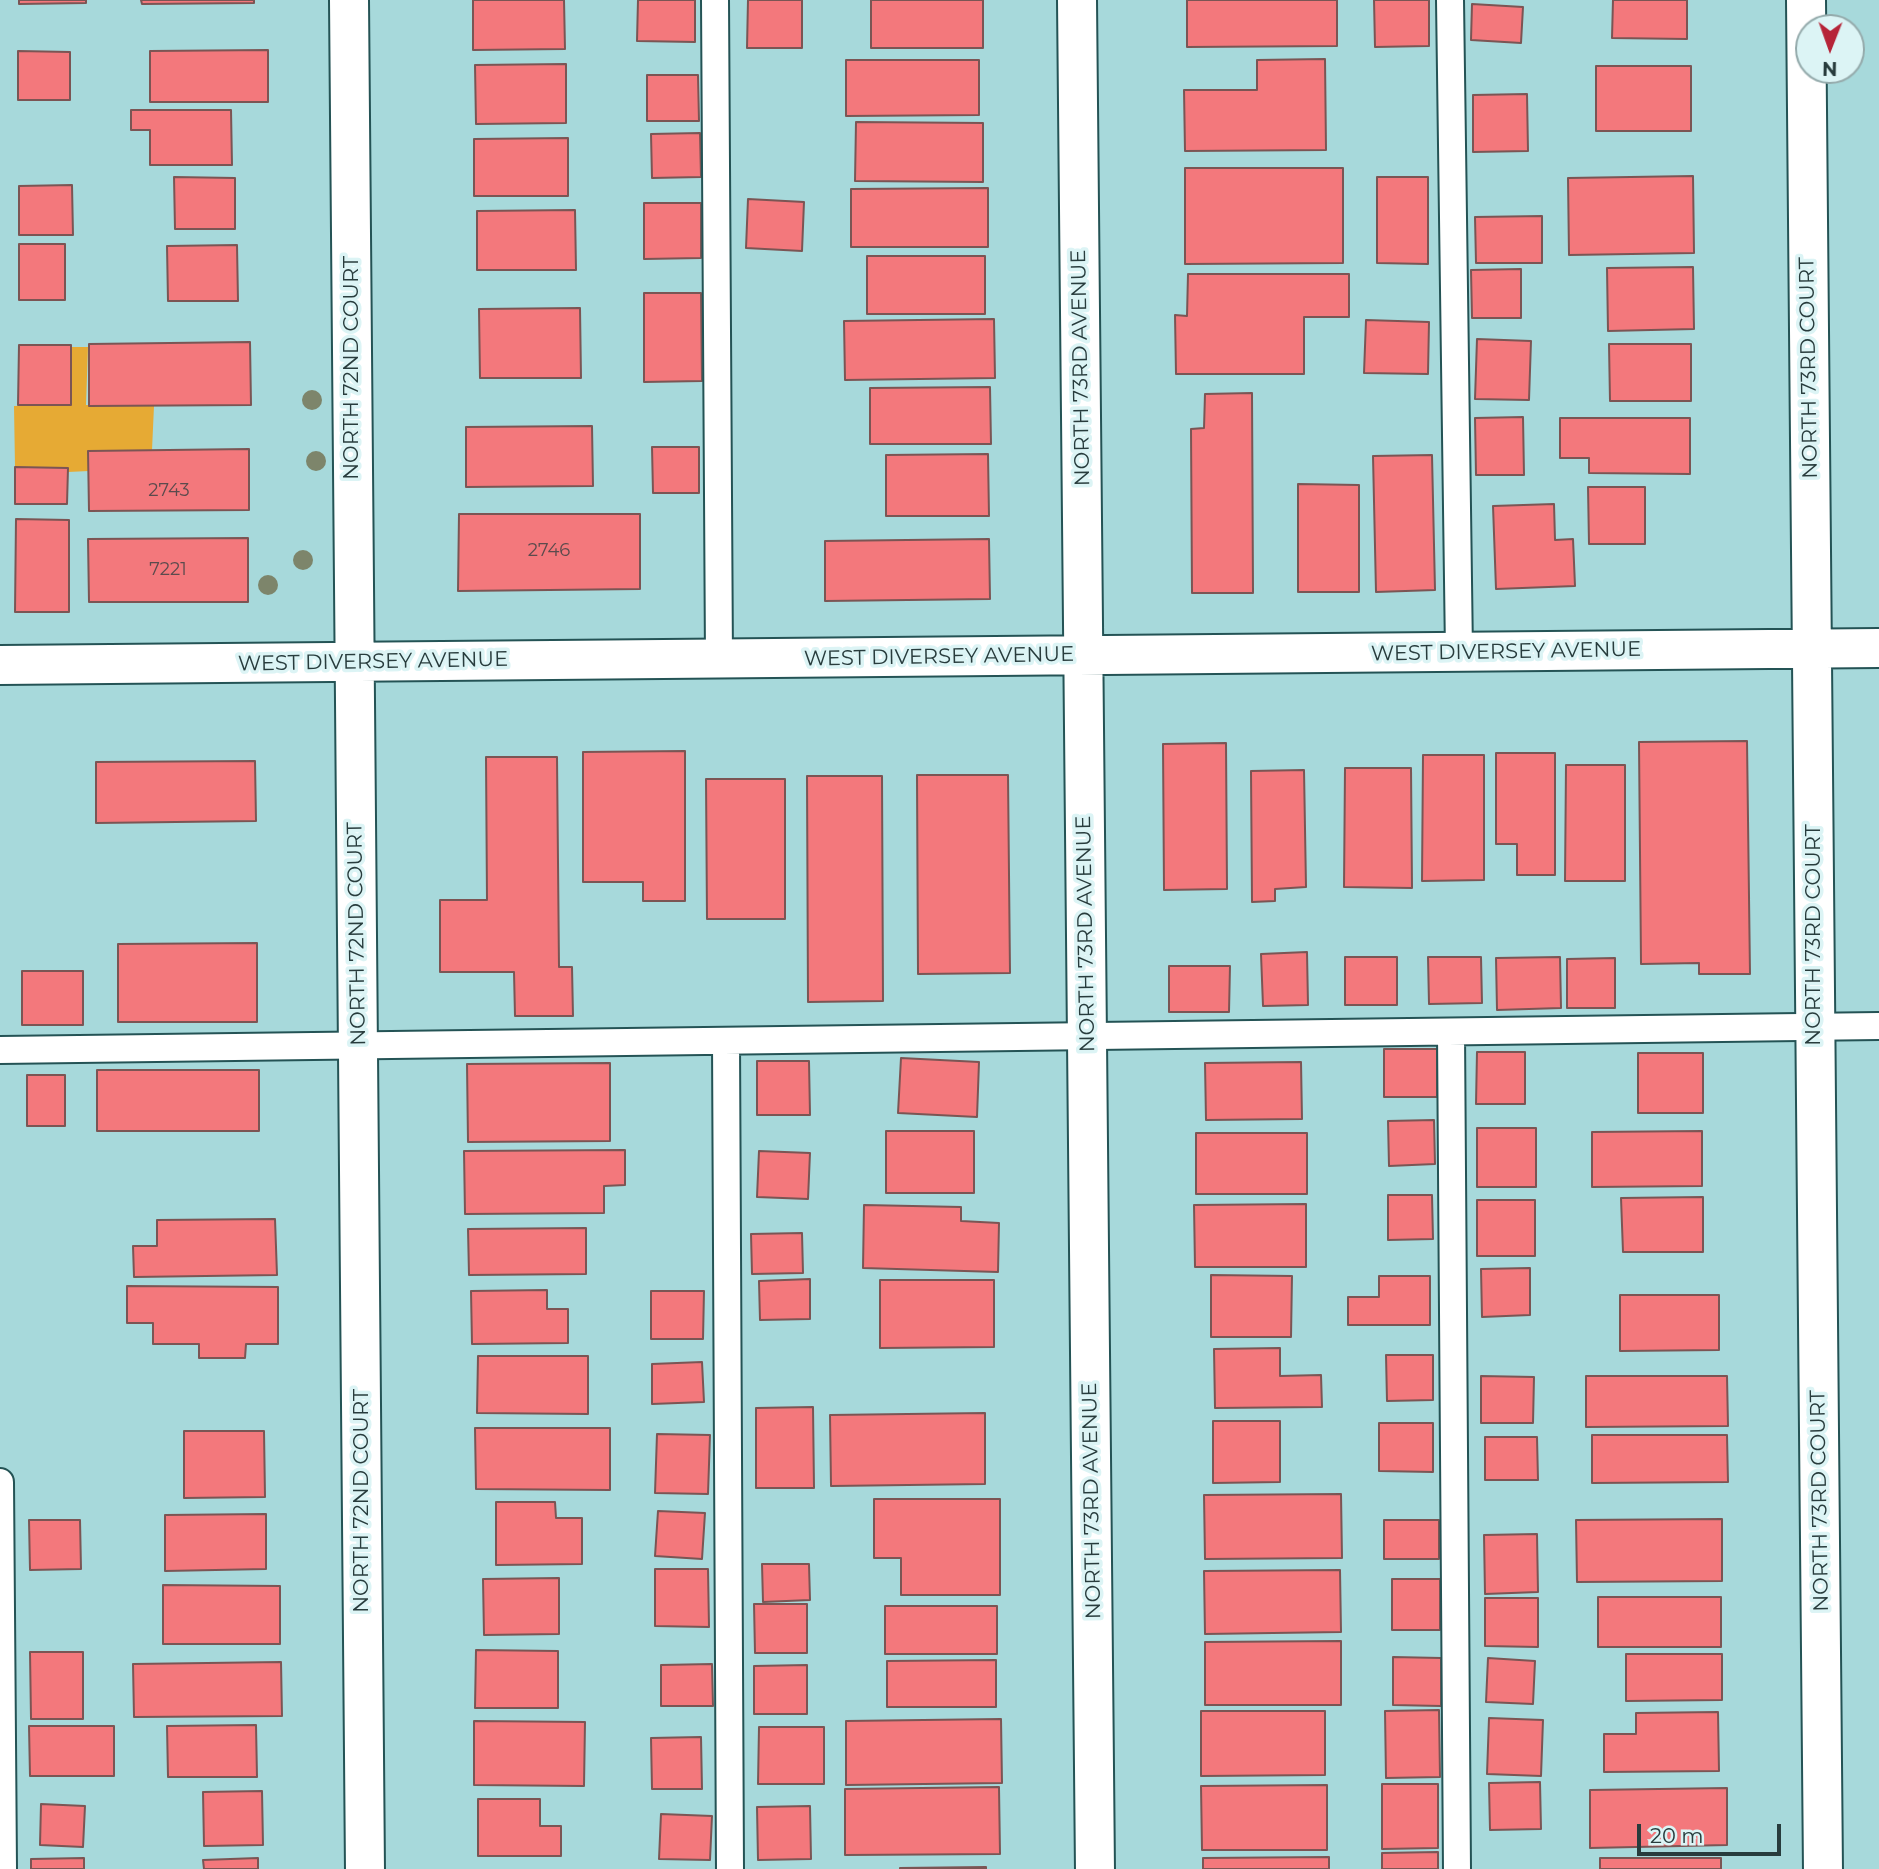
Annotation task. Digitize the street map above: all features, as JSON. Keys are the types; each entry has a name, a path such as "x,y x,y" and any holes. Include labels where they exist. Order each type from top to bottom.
{"street":[{"name":"NORTH 72ND COURT","path":"349,0 365,1869"},
{"name":"NORTH 73RD AVENUE","path":"1077,0 1095,1869"},
{"name":"NORTH 73RD COURT","path":"1806,0 1823,1869"},
{"name":"WEST DIVERSEY AVENUE","path":"0,665 1879,648"}],"lane":[{"path":"715,0 719,659"},
{"path":"1450,0 1459,652"},
{"path":"0,1050 1879,1026"},
{"path":"1451,1032 1457,1869"},
{"path":"726,1041 730,1869"},
{"path":"0,1482 3,1869"}],"shaded area":[{"path":"68,347 88,347 86,405 154,406 152,450 89,451 89,471 68,472 67,468 15,467 14,406 66,405"}],"building":[{"path":"19,0 86,0 86,3 19,4"},
{"path":"141,0 254,0 254,3 142,4"},
{"path":"473,0 564,0 565,49 473,50"},
{"path":"638,0 695,0 695,42 637,41"},
{"path":"748,0 802,0 802,48 747,48"},
{"path":"871,0 983,0 983,48 871,48"},
{"path":"1187,0 1337,0 1337,46 1187,47"},
{"path":"1374,0 1429,0 1429,46 1375,47"},
{"path":"1613,0 1687,0 1687,39 1612,38"},
{"path":"1472,4 1523,7 1521,43 1471,40"},
{"path":"268,50 268,102 150,102 150,51"},
{"path":"18,51 70,52 70,100 18,100"},
{"path":"1325,59 1326,150 1185,151 1184,90 1257,90 1257,60"},
{"path":"846,60 979,60 979,115 846,116"},
{"path":"566,64 566,123 476,124 475,65"},
{"path":"1596,66 1691,66 1691,131 1596,131"},
{"path":"647,75 698,75 699,121 647,121"},
{"path":"1527,94 1528,151 1473,152 1473,95"},
{"path":"131,110 231,110 232,165 150,165 150,130 131,130"},
{"path":"856,122 983,123 983,182 855,181"},
{"path":"700,133 701,177 652,178 651,134"},
{"path":"568,138 568,196 474,196 474,139"},
{"path":"1185,168 1343,168 1343,263 1185,264"},
{"path":"1693,176 1694,253 1569,255 1568,178"},
{"path":"174,177 235,178 235,229 175,229"},
{"path":"1377,177 1428,177 1428,264 1377,263"},
{"path":"72,185 73,235 19,235 19,186"},
{"path":"988,188 988,247 851,247 851,189"},
{"path":"748,199 804,202 802,251 746,248"},
{"path":"644,203 701,203 701,258 644,259"},
{"path":"575,210 576,270 477,270 477,211"},
{"path":"1542,216 1542,263 1476,263 1475,217"},
{"path":"19,244 65,244 65,300 19,300"},
{"path":"237,245 238,301 168,301 167,246"},
{"path":"867,256 985,256 985,314 867,314"},
{"path":"1693,267 1694,329 1608,331 1607,268"},
{"path":"1521,269 1521,318 1472,318 1471,270"},
{"path":"1188,274 1349,274 1349,317 1304,317 1304,374 1176,374 1175,315 1187,316"},
{"path":"644,293 701,293 702,381 644,382"},
{"path":"580,308 581,378 480,378 479,309"},
{"path":"994,319 995,378 845,380 844,321"},
{"path":"1366,320 1429,322 1428,374 1364,373"},
{"path":"1477,339 1531,341 1529,400 1475,399"},
{"path":"250,342 251,405 89,406 89,344"},
{"path":"1609,344 1691,344 1691,401 1610,401"},
{"path":"19,345 71,345 71,405 18,405"},
{"path":"990,387 991,444 870,444 870,388"},
{"path":"1252,393 1253,593 1192,593 1191,429 1204,428 1205,394"},
{"path":"1523,417 1524,475 1476,475 1475,418"},
{"path":"1560,418 1690,418 1690,474 1589,473 1589,458 1560,458"},
{"path":"592,426 593,486 466,487 466,427"},
{"path":"652,447 699,447 699,493 653,493"},
{"path":"249,449 249,510 89,511 88,451"},
{"path":"988,454 989,516 886,516 886,455"},
{"path":"1432,455 1435,590 1376,592 1373,456"},
{"path":"15,467 68,468 67,504 15,504"},
{"path":"1298,484 1359,485 1359,592 1298,592"},
{"path":"1588,487 1645,487 1645,544 1589,544"},
{"path":"1554,504 1555,540 1573,539 1575,586 1496,589 1493,506"},
{"path":"459,514 640,514 640,589 458,591"},
{"path":"16,519 69,520 69,612 15,612"},
{"path":"248,538 248,602 89,602 88,539"},
{"path":"989,539 990,599 825,601 825,541"},
{"path":"1747,741 1750,974 1699,974 1699,963 1641,964 1639,742"},
{"path":"1226,743 1227,889 1164,890 1163,744"},
{"path":"685,751 685,901 643,901 643,882 583,882 583,752"},
{"path":"1496,753 1555,753 1555,875 1517,875 1517,844 1496,844"},
{"path":"1423,755 1484,755 1484,880 1422,881"},
{"path":"486,757 557,757 559,967 572,967 573,1016 515,1016 514,972 440,972 440,900 487,900"},
{"path":"255,761 256,821 96,823 96,762"},
{"path":"1566,765 1625,765 1625,881 1565,881"},
{"path":"1345,768 1411,768 1412,888 1344,887"},
{"path":"1304,770 1306,887 1275,889 1275,901 1252,902 1251,771"},
{"path":"917,775 1008,775 1010,973 918,974"},
{"path":"807,776 882,776 883,1001 808,1002"},
{"path":"706,779 785,779 785,919 707,919"},
{"path":"257,943 257,1022 118,1022 118,944"},
{"path":"1307,952 1308,1005 1263,1006 1261,954"},
{"path":"1345,957 1397,957 1397,1005 1345,1005"},
{"path":"1428,957 1481,957 1482,1003 1429,1004"},
{"path":"1560,957 1561,1008 1497,1010 1496,958"},
{"path":"1615,958 1615,1008 1567,1008 1567,959"},
{"path":"1169,966 1230,966 1229,1012 1169,1012"},
{"path":"22,971 83,971 83,1025 22,1025"},
{"path":"1384,1049 1437,1049 1437,1097 1384,1097"},
{"path":"1477,1052 1525,1052 1525,1104 1476,1104"},
{"path":"1638,1053 1703,1053 1703,1113 1638,1113"},
{"path":"901,1058 979,1062 977,1117 898,1113"},
{"path":"757,1061 809,1061 810,1115 757,1115"},
{"path":"1301,1062 1302,1119 1206,1120 1205,1063"},
{"path":"610,1063 610,1141 468,1142 467,1064"},
{"path":"97,1070 259,1070 259,1131 97,1131"},
{"path":"27,1075 65,1075 65,1126 27,1126"},
{"path":"1434,1120 1435,1164 1389,1166 1388,1121"},
{"path":"1477,1128 1536,1128 1536,1187 1477,1187"},
{"path":"886,1131 974,1131 974,1193 886,1193"},
{"path":"1702,1131 1702,1186 1592,1187 1592,1132"},
{"path":"1196,1133 1307,1133 1307,1194 1196,1194"},
{"path":"625,1150 625,1185 604,1186 604,1213 465,1214 464,1151"},
{"path":"759,1151 810,1153 808,1199 757,1197"},
{"path":"1388,1195 1432,1195 1433,1239 1388,1240"},
{"path":"1703,1197 1703,1252 1623,1252 1621,1198"},
{"path":"1477,1200 1535,1200 1535,1256 1477,1256"},
{"path":"1306,1204 1306,1267 1195,1267 1194,1205"},
{"path":"864,1205 961,1207 961,1221 999,1223 998,1272 863,1268"},
{"path":"275,1219 277,1275 134,1277 133,1246 157,1246 157,1220"},
{"path":"586,1228 586,1274 469,1275 468,1229"},
{"path":"802,1233 803,1273 752,1274 751,1234"},
{"path":"1530,1268 1530,1315 1482,1317 1481,1269"},
{"path":"1211,1275 1292,1276 1291,1337 1211,1337"},
{"path":"1379,1276 1430,1276 1430,1325 1348,1325 1348,1297 1379,1297"},
{"path":"810,1279 810,1319 760,1320 759,1281"},
{"path":"880,1280 994,1280 994,1347 880,1348"},
{"path":"127,1286 278,1287 278,1344 246,1344 245,1358 199,1358 199,1344 153,1344 153,1323 127,1323"},
{"path":"547,1290 547,1309 568,1309 568,1343 472,1344 471,1291"},
{"path":"651,1291 704,1291 703,1339 651,1339"},
{"path":"1620,1295 1719,1295 1719,1350 1620,1351"},
{"path":"1280,1348 1280,1376 1321,1375 1322,1407 1215,1408 1214,1349"},
{"path":"1386,1355 1433,1355 1433,1400 1387,1401"},
{"path":"478,1356 588,1356 588,1414 477,1413"},
{"path":"702,1362 704,1402 652,1404 652,1364"},
{"path":"1481,1376 1534,1377 1533,1423 1481,1423"},
{"path":"1586,1376 1727,1376 1728,1426 1586,1427"},
{"path":"813,1407 814,1488 756,1488 756,1408"},
{"path":"985,1413 985,1484 831,1486 830,1415"},
{"path":"1213,1421 1280,1421 1280,1482 1213,1483"},
{"path":"1379,1423 1433,1423 1433,1472 1379,1471"},
{"path":"475,1428 610,1428 610,1490 476,1489"},
{"path":"184,1431 264,1431 265,1497 184,1498"},
{"path":"657,1434 710,1435 708,1494 655,1493"},
{"path":"1592,1435 1727,1435 1728,1482 1592,1483"},
{"path":"1485,1437 1537,1437 1538,1480 1485,1480"},
{"path":"1341,1494 1342,1558 1205,1559 1204,1495"},
{"path":"874,1499 1000,1499 1000,1595 901,1595 901,1558 874,1558"},
{"path":"496,1502 555,1502 556,1518 582,1518 582,1564 496,1565"},
{"path":"658,1511 705,1513 702,1559 655,1556"},
{"path":"266,1514 266,1569 165,1571 165,1515"},
{"path":"1722,1519 1722,1581 1577,1582 1576,1520"},
{"path":"29,1520 80,1520 81,1569 30,1570"},
{"path":"1384,1520 1439,1520 1439,1559 1384,1559"},
{"path":"1537,1534 1538,1592 1485,1594 1484,1535"},
{"path":"762,1564 809,1564 810,1600 763,1602"},
{"path":"655,1569 708,1569 709,1627 655,1626"},
{"path":"1340,1570 1341,1632 1205,1634 1204,1571"},
{"path":"559,1578 559,1634 484,1635 483,1579"},
{"path":"1392,1579 1440,1579 1440,1630 1392,1630"},
{"path":"163,1585 280,1586 280,1644 163,1644"},
{"path":"1598,1597 1721,1597 1721,1647 1598,1647"},
{"path":"1485,1598 1538,1598 1538,1647 1485,1646"},
{"path":"754,1604 807,1604 807,1653 755,1653"},
{"path":"885,1606 997,1606 997,1654 885,1654"},
{"path":"1341,1641 1341,1705 1205,1705 1205,1642"},
{"path":"476,1650 558,1651 558,1708 475,1708"},
{"path":"30,1652 83,1652 83,1719 31,1719"},
{"path":"1626,1654 1722,1654 1722,1700 1626,1701"},
{"path":"1393,1657 1441,1658 1441,1706 1393,1705"},
{"path":"1488,1658 1535,1661 1533,1704 1486,1702"},
{"path":"996,1660 996,1707 887,1707 887,1661"},
{"path":"281,1662 282,1716 134,1717 133,1664"},
{"path":"712,1664 713,1706 661,1706 661,1665"},
{"path":"807,1665 807,1714 754,1714 754,1666"},
{"path":"1439,1710 1440,1777 1386,1778 1385,1711"},
{"path":"1201,1711 1325,1711 1325,1775 1201,1776"},
{"path":"1718,1712 1719,1771 1604,1772 1604,1734 1636,1734 1636,1713"},
{"path":"1489,1718 1543,1720 1541,1776 1487,1774"},
{"path":"1001,1719 1002,1783 846,1785 846,1721"},
{"path":"474,1721 585,1722 584,1786 474,1785"},
{"path":"256,1725 257,1777 168,1777 167,1726"},
{"path":"29,1726 114,1726 114,1776 30,1776"},
{"path":"759,1727 824,1727 824,1784 758,1784"},
{"path":"701,1737 702,1789 652,1789 651,1738"},
{"path":"1540,1782 1541,1829 1490,1830 1489,1783"},
{"path":"1382,1784 1438,1784 1438,1848 1382,1849"},
{"path":"1327,1785 1327,1850 1202,1850 1201,1786"},
{"path":"999,1787 1000,1854 845,1855 845,1789"},
{"path":"1727,1788 1727,1845 1590,1848 1590,1790"},
{"path":"262,1791 263,1845 204,1846 203,1792"},
{"path":"478,1799 540,1799 540,1826 561,1826 561,1856 478,1856"},
{"path":"41,1804 85,1806 83,1847 40,1845"},
{"path":"810,1806 811,1859 758,1860 757,1807"},
{"path":"661,1814 712,1816 710,1860 659,1859"},
{"path":"1438,1852 1438,1869 1382,1869 1382,1853"},
{"path":"1329,1857 1329,1869 1203,1869 1203,1858"},
{"path":"84,1858 84,1869 31,1869 31,1859"},
{"path":"258,1858 258,1869 204,1869 203,1860"},
{"path":"1600,1858 1721,1858 1721,1869 1600,1869"},
{"path":"900,1868 986,1869 900,1869"}]}
